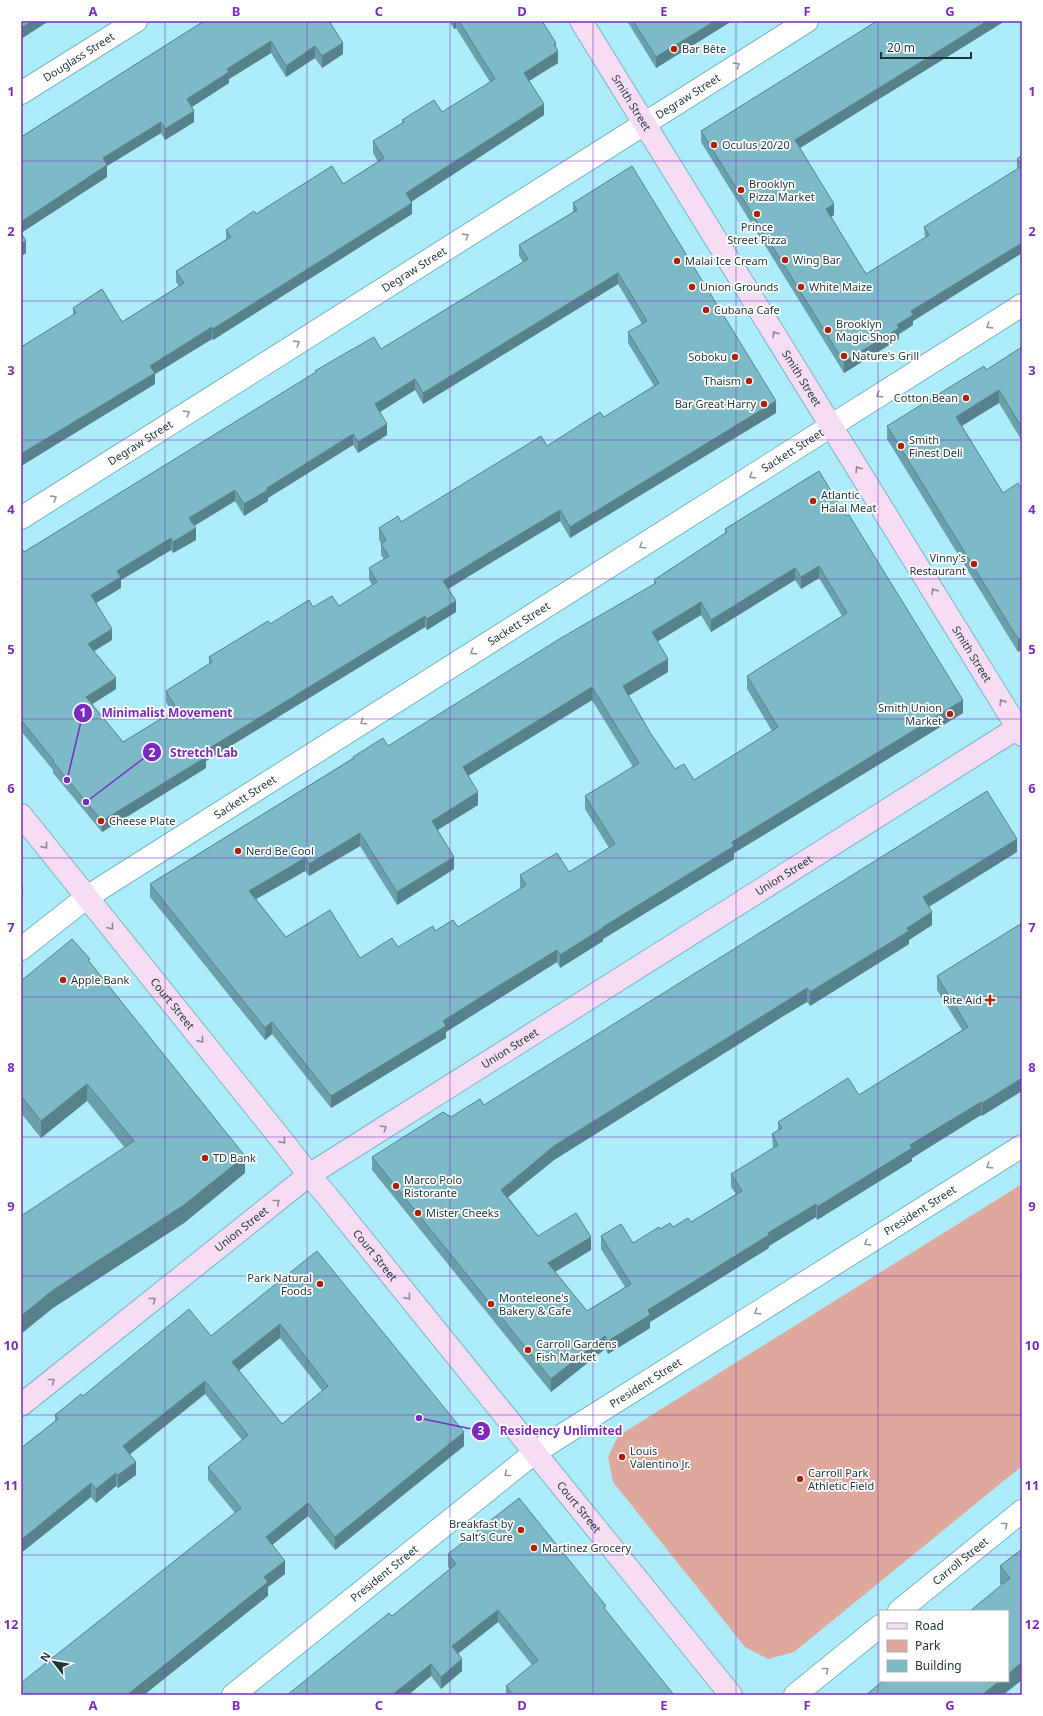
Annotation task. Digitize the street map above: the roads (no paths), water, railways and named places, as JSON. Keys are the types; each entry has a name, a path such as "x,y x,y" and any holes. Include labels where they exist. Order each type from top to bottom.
{"street":[{"name":"Douglass Street","path":"21,93 136,21"},
{"name":"Smith Street","path":"581,21 1020,730"},
{"name":"Degraw Street","path":"21,518 807,21"},
{"name":"Sackett Street","path":"21,949 86,897 1022,305"},
{"name":"Union Street","path":"21,1405 308,1175 1020,730"},
{"name":"Court Street","path":"21,815 289,1149 308,1175 328,1197 731,1695"},
{"name":"President Street","path":"233,1695 534,1453 1022,1146"},
{"name":"Carroll Street","path":"900,1610 1022,1511"},
{"path":"796,1695 879,1627"}],"place":[{"name":"Bar Bête","path":"674,49"},
{"name":"Oculus 20/20","path":"714,145"},
{"name":"Brooklyn Pizza Market","path":"741,190"},
{"name":"Prince Street Pizza","path":"757,214"},
{"name":"Wing Bar","path":"785,260"},
{"name":"Malai Ice Cream","path":"677,261"},
{"name":"Union Grounds","path":"692,287"},
{"name":"White Maize","path":"801,287"},
{"name":"Cubana Cafe","path":"706,310"},
{"name":"Brooklyn Magic Shop","path":"828,330"},
{"name":"Nature's Grill","path":"844,356"},
{"name":"Soboku","path":"735,357"},
{"name":"Thaism","path":"749,381"},
{"name":"Cotton Bean","path":"966,398"},
{"name":"Bar Great Harry","path":"764,404"},
{"name":"Smith Finest Deli","path":"901,446"},
{"name":"Atlantic Halal Meat","path":"813,501"},
{"name":"Vinny's Restaurant","path":"974,564"},
{"name":"Smith Union Market","path":"950,714"},
{"name":"Minimalist Movement","path":"67,780"},
{"name":"Stretch Lab","path":"86,802"},
{"name":"Cheese Plate","path":"101,821"},
{"name":"Nerd Be Cool","path":"238,851"},
{"name":"Apple Bank","path":"63,980"},
{"name":"Rite Aid","path":"990,1000"},
{"name":"TD Bank","path":"205,1158"},
{"name":"Marco Polo Ristorante","path":"396,1186"},
{"name":"Mister Cheeks","path":"418,1213"},
{"name":"Park Natural Foods","path":"320,1284"},
{"name":"Monteleone's Bakery & Cafe","path":"491,1304"},
{"name":"Carroll Gardens Fish Market","path":"528,1350"},
{"name":"Residency Unlimited","path":"419,1418"},
{"name":"Louis Valentino Jr.","path":"622,1457"},
{"name":"Carroll Park Athletic Field","path":"800,1479"},
{"name":"Breakfast by Salt’s Cure","path":"521,1530"},
{"name":"Martinez Grocery","path":"534,1548"}]}
